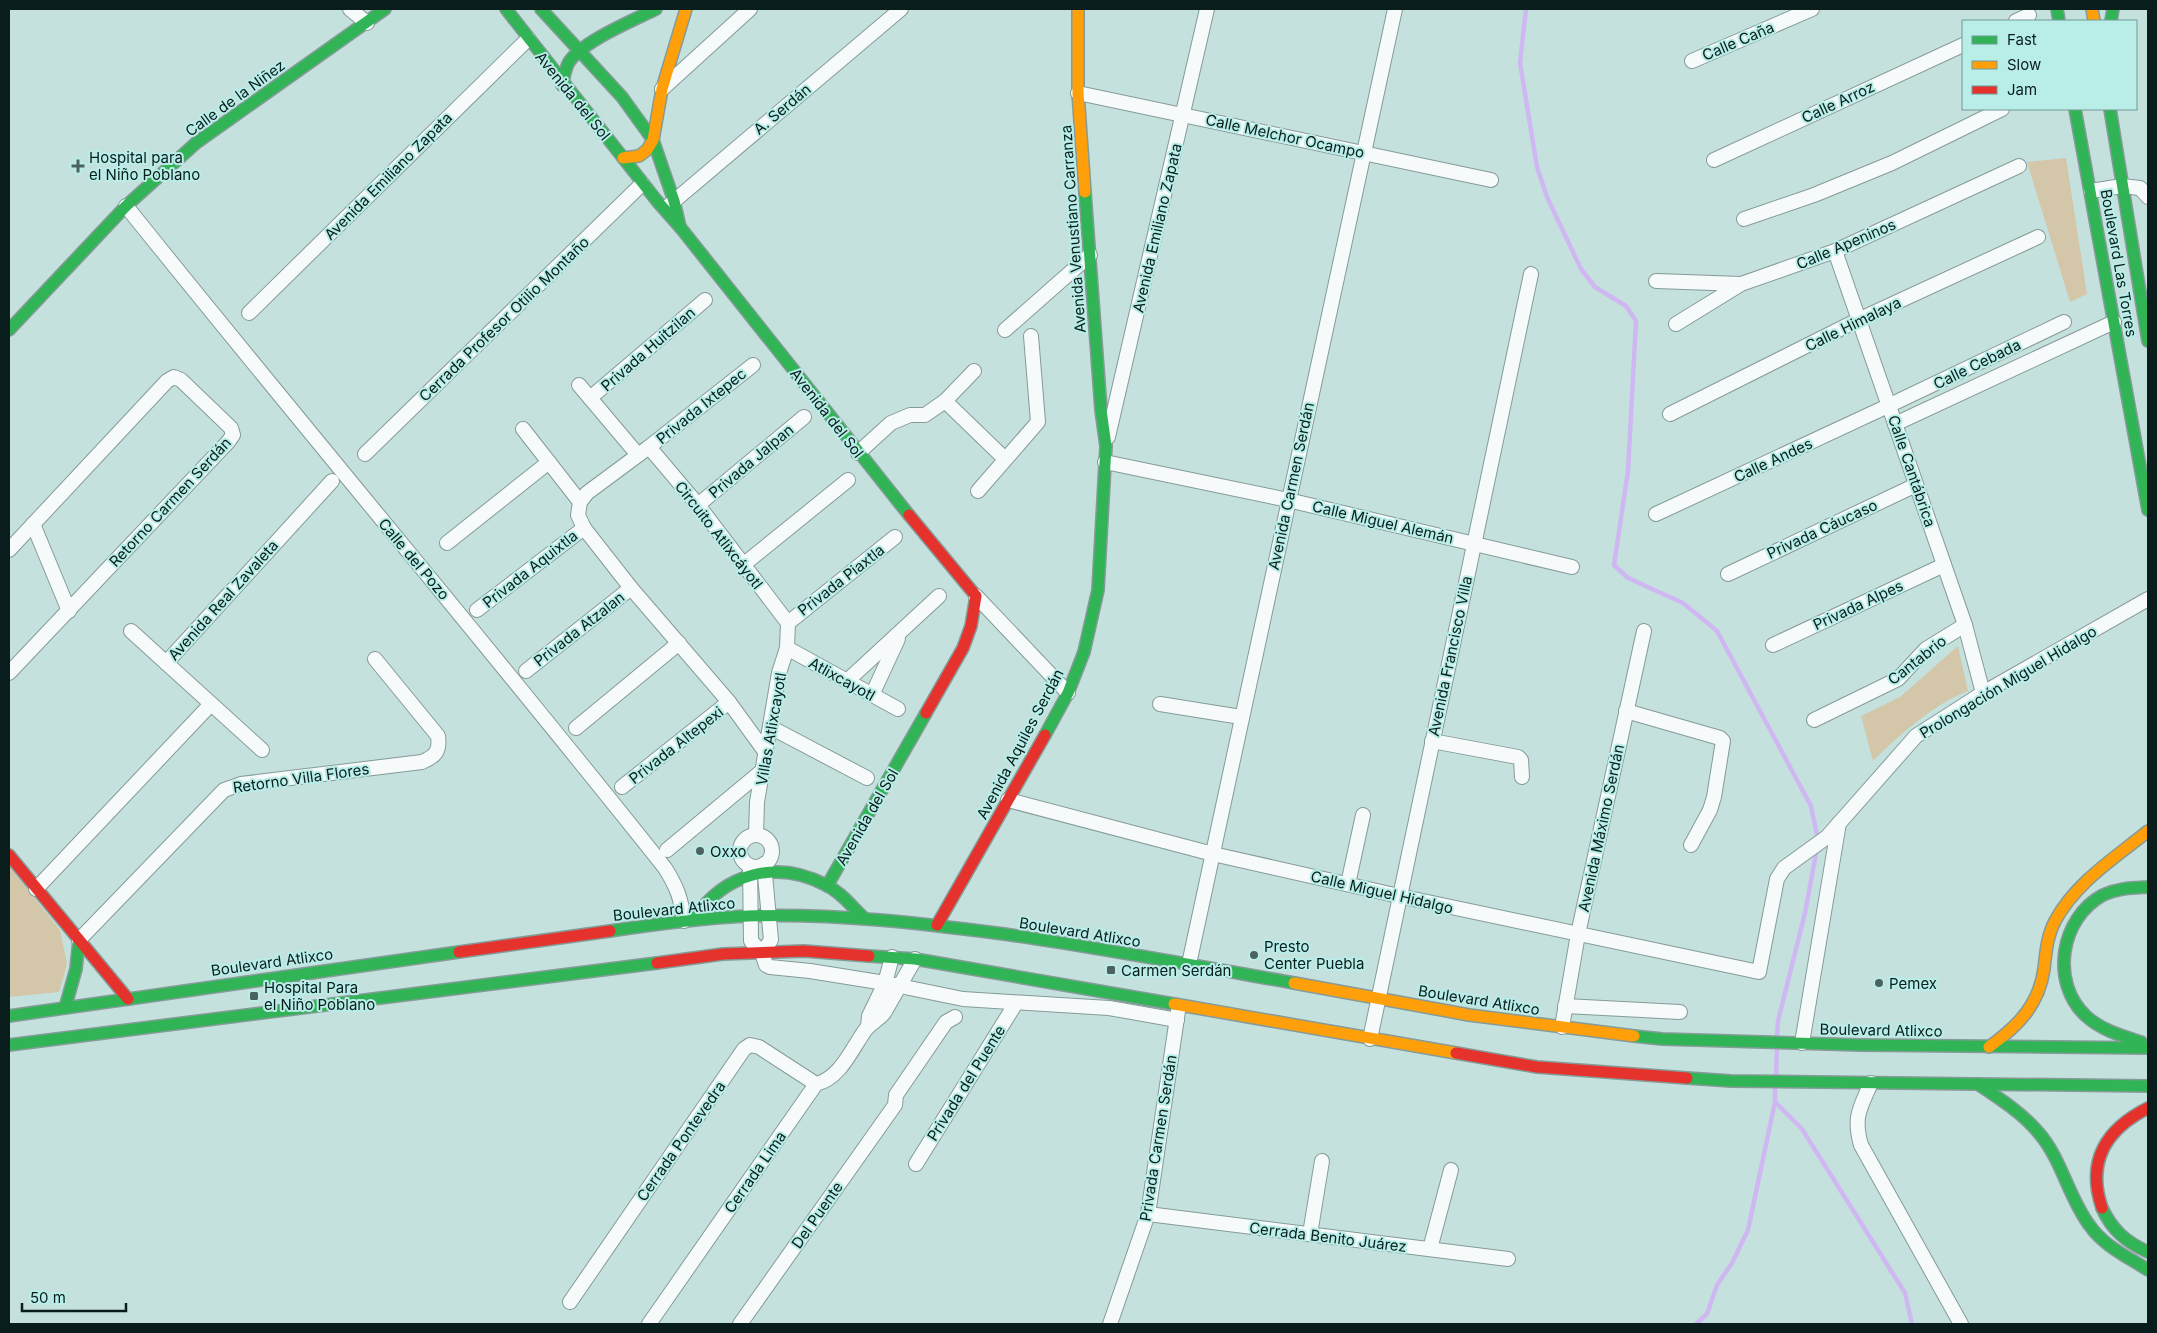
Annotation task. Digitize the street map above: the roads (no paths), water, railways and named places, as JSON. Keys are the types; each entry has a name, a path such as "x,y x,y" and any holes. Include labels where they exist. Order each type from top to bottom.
{"main road":[{"name":"Calle de la Niñez","path":"9,330 126,206 196,143 385,9"},
{"name":"Avenida del Sol","path":"506,9 562,85 623,158 642,184 680,227 858,453 976,596 971,626 964,648 827,886"},
{"name":"Avenida del Sol","path":"541,9 622,97 653,140 674,201 680,227"},
{"path":"562,85 567,66 580,52 617,28 656,9"},
{"path":"623,158 639,156 647,150 653,140 662,88 686,9"},
{"name":"Avenida Venustiano Carranza","path":"1078,9 1078,93 1100,410 1106,446"},
{"name":"Boulevard Las Torres","path":"2075,110 2148,510"},
{"name":"Boulevard Las Torres","path":"2110,110 2122,186 2145,305 2148,341"},
{"name":"Avenida Aquiles Serdán","path":"937,926 1068,694 1084,652 1098,590 1106,446"},
{"path":"1988,1047 2024,1019 2032,1008 2042,984 2050,933 2065,905 2091,878 2148,831"},
{"path":"9,855 128,998"},
{"path":"689,920 708,897 720,888 757,870 808,877 827,886 864,918"},
{"path":"2148,887 2136,886 2114,890 2094,900 2084,909 2076,918 2066,941 2063,965 2068,990 2081,1011 2100,1027 2148,1044"},
{"name":"Boulevard Atlixco","path":"14,1015 689,920 769,916 864,918 1058,942 1469,1015 1662,1039 1988,1047 2148,1048"},
{"path":"21,1002 65,1008 76,969 79,940"},
{"path":"9,1045 723,954 804,952 915,959 1537,1067 1731,1081 2148,1086"},
{"path":"9,1054 42,1050 76,1036"},
{"path":"1978,1084 2005,1102 2038,1131 2052,1150 2078,1208 2090,1227 2105,1243 2148,1270"},
{"path":"2148,1108 2126,1119 2110,1136 2099,1158 2096,1183 2101,1208 2114,1229 2132,1245 2148,1252"}],"street":[{"path":"350,9 367,23"},
{"path":"662,88 750,9"},
{"name":"A. Serdán","path":"664,210 901,9"},
{"name":"Avenida Emiliano Zapata","path":"1106,446 1207,9"},
{"name":"Avenida Carmen Serdán","path":"1188,964 1213,854 1240,717 1395,9"},
{"name":"Calle Caña","path":"1692,61 1812,9"},
{"name":"Avenida Emiliano Zapata","path":"249,313 528,39"},
{"name":"Calle Arroz","path":"1714,160 1962,45"},
{"name":"Calle Melchor Ocampo","path":"1078,93 1492,180"},
{"path":"1744,219 1814,195 1892,163 2000,110"},
{"name":"Calle Apeninos","path":"1676,324 1741,284 1835,251 2019,166"},
{"name":"Cerrada Profesor Otilio Montaño","path":"365,454 642,184"},
{"path":"2091,191 2122,186 2140,188 2148,197"},
{"name":"Calle del Pozo","path":"126,206 228,334 555,730 665,868 676,885 689,920"},
{"name":"Calle Himalaya","path":"1670,414 1858,320 2038,237"},
{"name":"Calle Cantábrica","path":"1835,251 1965,625 1983,694"},
{"path":"1005,330 1090,255"},
{"name":"Avenida Francisco Villa","path":"1370,1039 1377,998 1531,274"},
{"path":"1656,281 1741,284"},
{"name":"Privada Huitzilan","path":"590,398 705,300"},
{"name":"Calle Cebada","path":"1890,406 2064,322"},
{"path":"1896,424 2114,322"},
{"path":"978,491 1038,422 1031,336"},
{"name":"Privada Ixtepec","path":"580,502 587,493 644,451 753,365"},
{"path":"858,453 891,423 910,415 925,415 945,401 974,371"},
{"name":"Retorno Carmen Serdán","path":"9,550 167,381 174,377 181,380 231,428 233,434 228,442 9,673"},
{"name":"Circuito Atlixcáyotl","path":"579,385 698,505 788,623"},
{"path":"945,401 1006,459"},
{"name":"Calle Andes","path":"1656,514 1890,406"},
{"name":"Privada Jalpan","path":"698,505 804,417"},
{"path":"523,429 580,502 578,514 584,528 631,588 729,702 766,754"},
{"path":"447,542 548,462"},
{"name":"Calle Miguel Alemán","path":"1105,462 1288,500 1572,567"},
{"path":"743,566 848,480"},
{"name":"Avenida Real Zavaleta","path":"262,750 166,663 332,481"},
{"name":"Privada Cáucaso","path":"1728,574 1916,485"},
{"path":"33,524 69,611"},
{"name":"Privada Aquixtla","path":"477,610 584,528"},
{"name":"Privada Piaxtla","path":"788,623 895,538"},
{"name":"Privada Alpes","path":"1773,645 1944,565"},
{"name":"Privada Atzalan","path":"526,671 631,588"},
{"path":"847,681 939,596"},
{"name":"Avenida del Sol","path":"976,596 1068,694"},
{"name":"Prolongación Miguel Hidalgo","path":"1759,972 1777,879 1784,868 1827,837 1916,736 1983,694 2148,599"},
{"name":"Villas Atlixcayotl","path":"756,835 762,771 772,728 779,673 787,648 788,623"},
{"name":"Cantabrio","path":"1814,720 1898,679 1926,649 1965,625"},
{"path":"130,631 166,663"},
{"name":"Avenida Máximo Serdán","path":"1562,1027 1578,934 1644,631"},
{"path":"872,695 900,634"},
{"path":"576,728 680,643"},
{"name":"Atlixcayotl","path":"787,648 898,709"},
{"name":"Retorno Villa Flores","path":"79,940 224,790 241,784 422,762 434,757 440,748 438,736 376,659"},
{"name":"Privada Altepexi","path":"622,787 729,702"},
{"path":"36,889 211,704"},
{"path":"1160,704 1240,717"},
{"path":"1626,712 1720,738 1723,741 1714,797 1710,810 1691,845"},
{"path":"772,728 867,778"},
{"path":"1432,741 1518,756 1521,760 1522,777"},
{"path":"667,850 762,771"},
{"name":"Calle Miguel Hidalgo","path":"1008,800 1213,854 1399,896 1759,972"},
{"path":"1348,884 1363,814"},
{"path":"1798,1043 1839,823"},
{"path":"762,953 771,940 769,916 757,870 742,859 741,848 746,839 756,835 766,839 771,847 771,857 757,870 750,916 751,941 762,953 766,965 770,967 800,969 899,985 963,999 1109,1008 1177,1020"},
{"name":"Cerrada Lima","path":"868,1027 872,1007 885,983 892,957"},
{"name":"Cerrada Lima","path":"649,1324 816,1084 826,1082 834,1076 868,1027 884,1013 915,959"},
{"name":"Del Puente","path":"740,1324 895,1105 904,1100 910,1092 954,1027 955,1017 963,999"},
{"path":"1143,1015 1153,1001"},
{"name":"Privada del Puente","path":"916,1164 1016,1003"},
{"name":"Privada Carmen Serdán","path":"1110,1324 1148,1214 1178,1006"},
{"path":"1565,1006 1680,1012"},
{"name":"Cerrada Pontevedra","path":"570,1302 744,1049 750,1045 759,1047 816,1084"},
{"path":"1871,1083 1858,1110 1856,1129 1861,1145 1961,1324"},
{"path":"1310,1234 1322,1160"},
{"path":"1430,1249 1452,1170"},
{"name":"Cerrada Benito Juárez","path":"1148,1214 1508,1259"}],"waterway":[{"path":"1526,9 1520,63 1537,167 1547,197 1581,269 1595,287 1626,306 1636,321 1628,471 1614,565 1628,578 1683,603 1717,631 1811,806 1818,840"},
{"path":"1777,1036 1778,1021 1805,913 1817,848"},
{"path":"1776,1076 1777,1048"},
{"path":"1696,1324 1707,1314 1717,1285 1732,1263 1748,1230 1775,1102 1775,1088"},
{"path":"1775,1102 1802,1129 1905,1293 1912,1324"}],"place":[{"name":"Hospital para el Niño Poblano","path":"78,166"},
{"name":"Oxxo","path":"700,851"},
{"name":"Presto Center Puebla","path":"1254,955"},
{"name":"Carmen Serdán","path":"1111,970"},
{"name":"Pemex","path":"1879,983"},
{"name":"Hospital Para el Niño Poblano","path":"254,996"}]}
